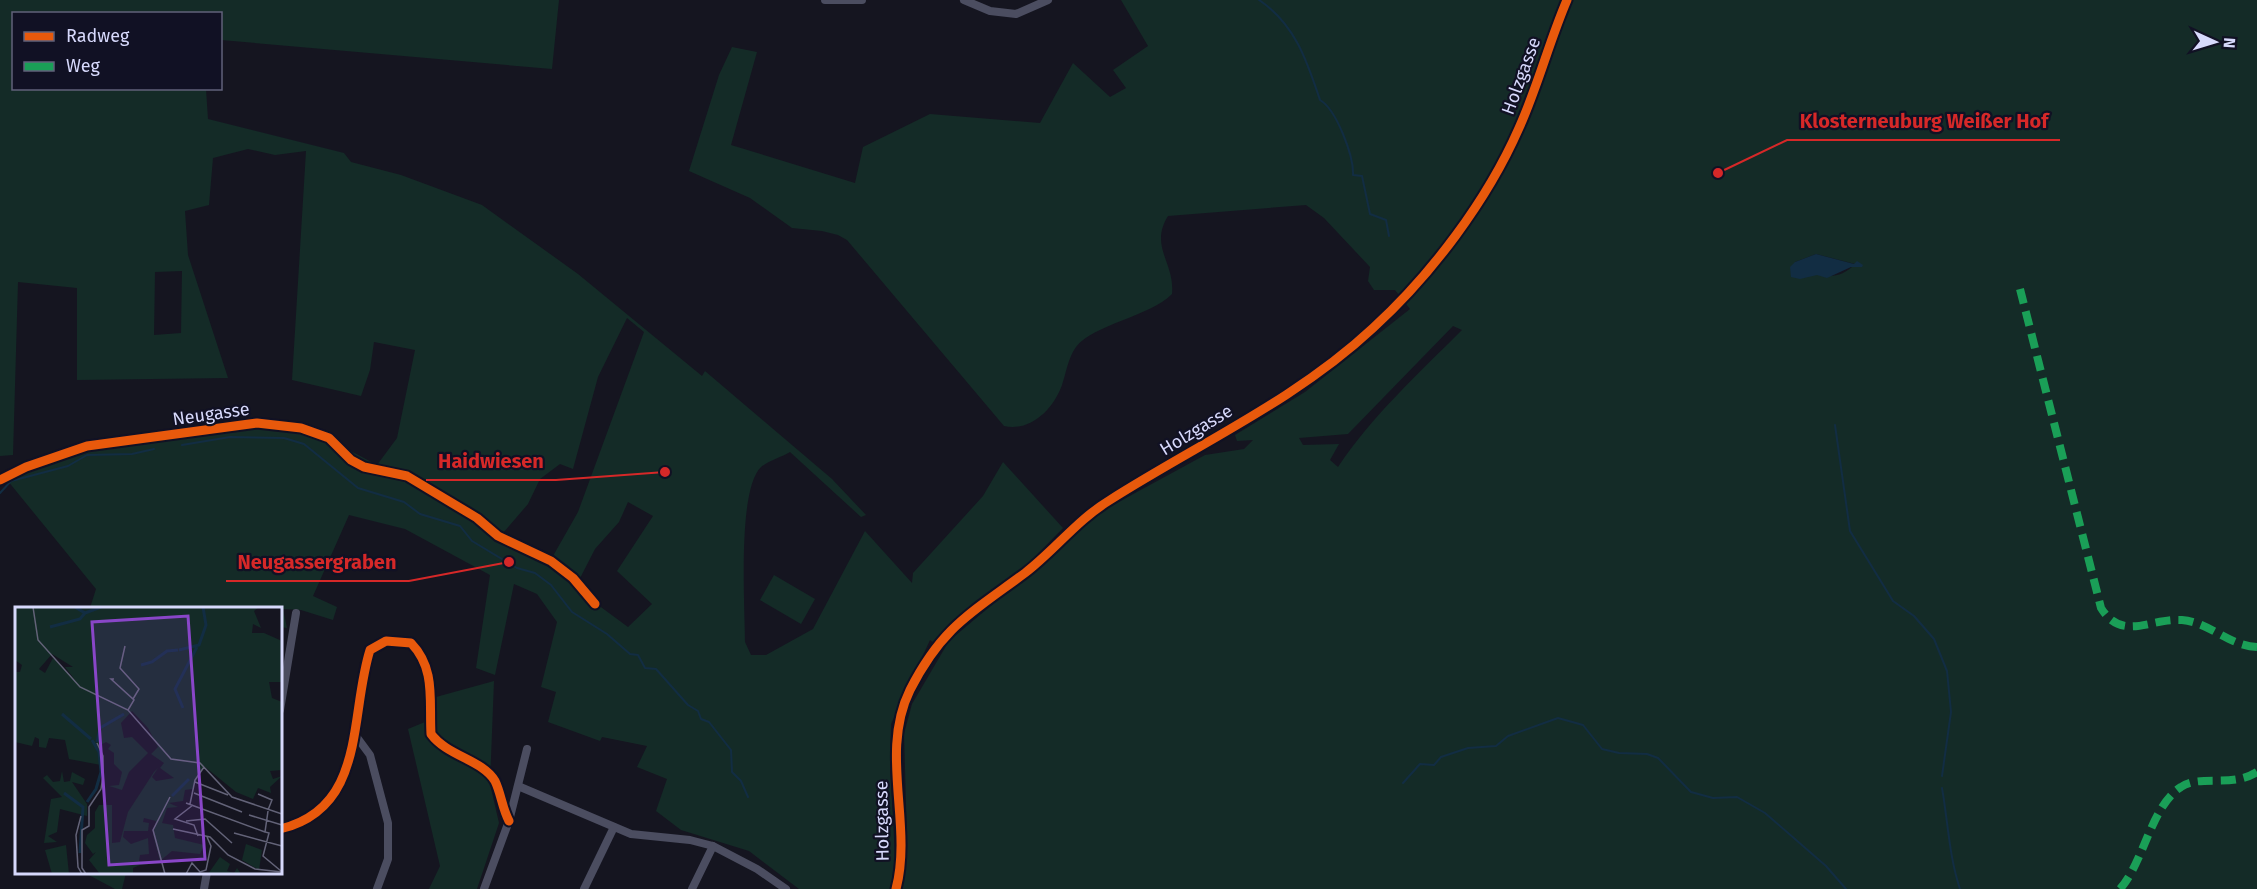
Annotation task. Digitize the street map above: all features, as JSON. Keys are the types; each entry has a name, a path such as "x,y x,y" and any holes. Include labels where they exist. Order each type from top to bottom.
{"street":[{"path":"825,0 862,0"},
{"path":"964,0 990,11 1016,14 1048,0"},
{"name":"Holzgasse","path":"896,889 900,859 897,751 900,715 912,687 940,641 970,612 1041,559 1084,517 1321,371 1373,329 1398,304 1422,279 1488,189 1519,128 1567,0"},
{"name":"Neugasse","path":"0,480 26,467 87,446 257,423 301,428 329,438 351,460 364,467 407,476 477,518 498,536 551,561 573,578 595,604"},
{"path":"282,698 296,613"},
{"path":"282,829 298,825 320,812 342,781 356,735 362,676 370,650 386,641 411,643 423,656 428,669 431,734 452,753 480,767 494,780 509,821"},
{"path":"356,735 370,754 388,823 388,859 377,889"},
{"path":"484,889 509,821 528,749"},
{"path":"518,786 643,837 690,840 713,846 748,864 786,889"},
{"path":"584,889 614,827"},
{"path":"692,889 713,846"},
{"path":"204,889 207,874"}],"green space":[{"path":"0,0 559,0 552,69 222,40 222,12 12,12 12,90 206,90 208,119 344,153 351,162 401,175 482,205 578,274 702,376 705,371 832,479 866,515 861,517 790,452 761,467 753,480 745,523 745,642 751,655 766,655 813,629 865,531 912,583 913,573 983,496 1003,462 1063,528 1022,570 953,620 934,643 930,640 891,724 890,765 895,856 891,889 799,889 749,851 681,830 656,811 667,779 637,767 647,746 602,737 600,741 548,722 556,692 541,687 557,622 537,594 514,584 495,675 476,668 490,575 405,529 349,515 313,596 337,607 333,620 301,610 283,609 287,628 282,627 282,607 90,607 96,589 3,475 27,463 83,442 258,422 330,435 347,449 377,465 397,438 415,350 374,342 370,370 361,396 292,380 306,151 275,155 248,149 213,158 209,205 185,211 188,255 228,378 77,380 77,288 18,282 13,455 0,456","holes":["182,271 181,333 154,335 155,272","627,318 644,332 578,512 553,556 528,548 503,533 528,504 540,479 560,464 573,469 598,377","628,502 653,516 617,571 652,604 628,627 575,588 595,549 619,522"]},
{"path":"1121,0 2257,0 2257,889 901,889 905,873 907,838 904,734 912,704 949,641 1104,510 1205,455 1244,449 1253,440 1237,441 1235,435 1305,392 1410,309 1395,290 1374,290 1368,281 1370,267 1324,218 1306,205 1168,216 1161,237 1172,283 1172,294 1150,309 1108,326 1084,339 1073,351 1062,385 1047,411 1023,426 1004,426 847,240 822,231 792,228 750,198 689,171 719,75 732,47 757,52 731,145 855,183 863,147 930,114 1040,123 1073,63 1110,97 1126,88 1113,70 1148,46","holes":["1816,254 1855,264 1840,274 1825,276 1810,271 1795,262","1453,326 1462,330 1381,413 1338,467 1330,460 1339,444 1303,445 1299,438 1348,434"]},
{"path":"774,575 815,599 801,624 760,600"},
{"path":"494,681 490,784 499,823 477,889 429,889 440,866 408,729 437,717 436,697"},
{"path":"87,874 126,874 122,889 115,889"}],"water":[{"path":"1816,254 1854,264 1857,261 1863,265 1862,267 1851,267 1827,278 1817,275 1800,279 1791,277 1790,267 1795,262"}],"waterway":[{"path":"1259,0 1282,20 1298,44 1320,100 1332,113 1343,134 1351,157 1353,175 1362,176 1370,214 1386,220 1389,236"},
{"path":"1835,425 1850,531 1893,601 1914,616 1934,639 1947,671 1951,712 1942,776"},
{"path":"182,445 230,437 284,438 304,444 358,488 404,502 420,514 460,526 472,541 517,568 535,573 551,585 572,612 607,634 630,654 638,655 645,668 656,669 688,705 698,711 701,719 709,722 731,750 732,772 741,781 748,797"},
{"path":"0,493 11,481 68,466 87,455 132,454 154,449"},
{"path":"1403,783 1420,764 1434,765 1441,757 1468,748 1496,746 1508,736 1558,718 1583,725 1602,749 1619,753 1647,754 1658,758 1691,792 1713,798 1737,797 1765,813 1826,866 1846,889"},
{"path":"1942,788 1951,852 1960,889"}],"marked path":[{"path":"2020,289 2101,608 2118,624 2137,626 2182,620 2201,625 2237,643 2257,647"},
{"path":"2120,889 2128,878 2162,807 2181,787 2197,781 2237,779 2257,772"}],"cycle path":[{"path":"896,889 901,839 896,764 897,739 901,714 910,690 934,651 959,623 1036,564 1098,508 1143,479 1246,420 1312,377 1343,354 1395,307 1436,261 1491,183 1526,112 1567,0"},
{"path":"0,480 26,467 87,446 257,423 301,428 329,438 351,460 364,467 407,476 477,518 498,536 551,561 573,578 595,604"},
{"path":"282,828 308,818 328,801 341,781 350,756 370,650 386,641 411,643 419,653 428,674 430,686 431,734 446,748 489,774 495,781 509,821"}],"place":[{"name":"Klosterneuburg Weißer Hof","path":"1718,173"},
{"name":"Haidwiesen","path":"665,472"},
{"name":"Neugassergraben","path":"509,562"}]}
